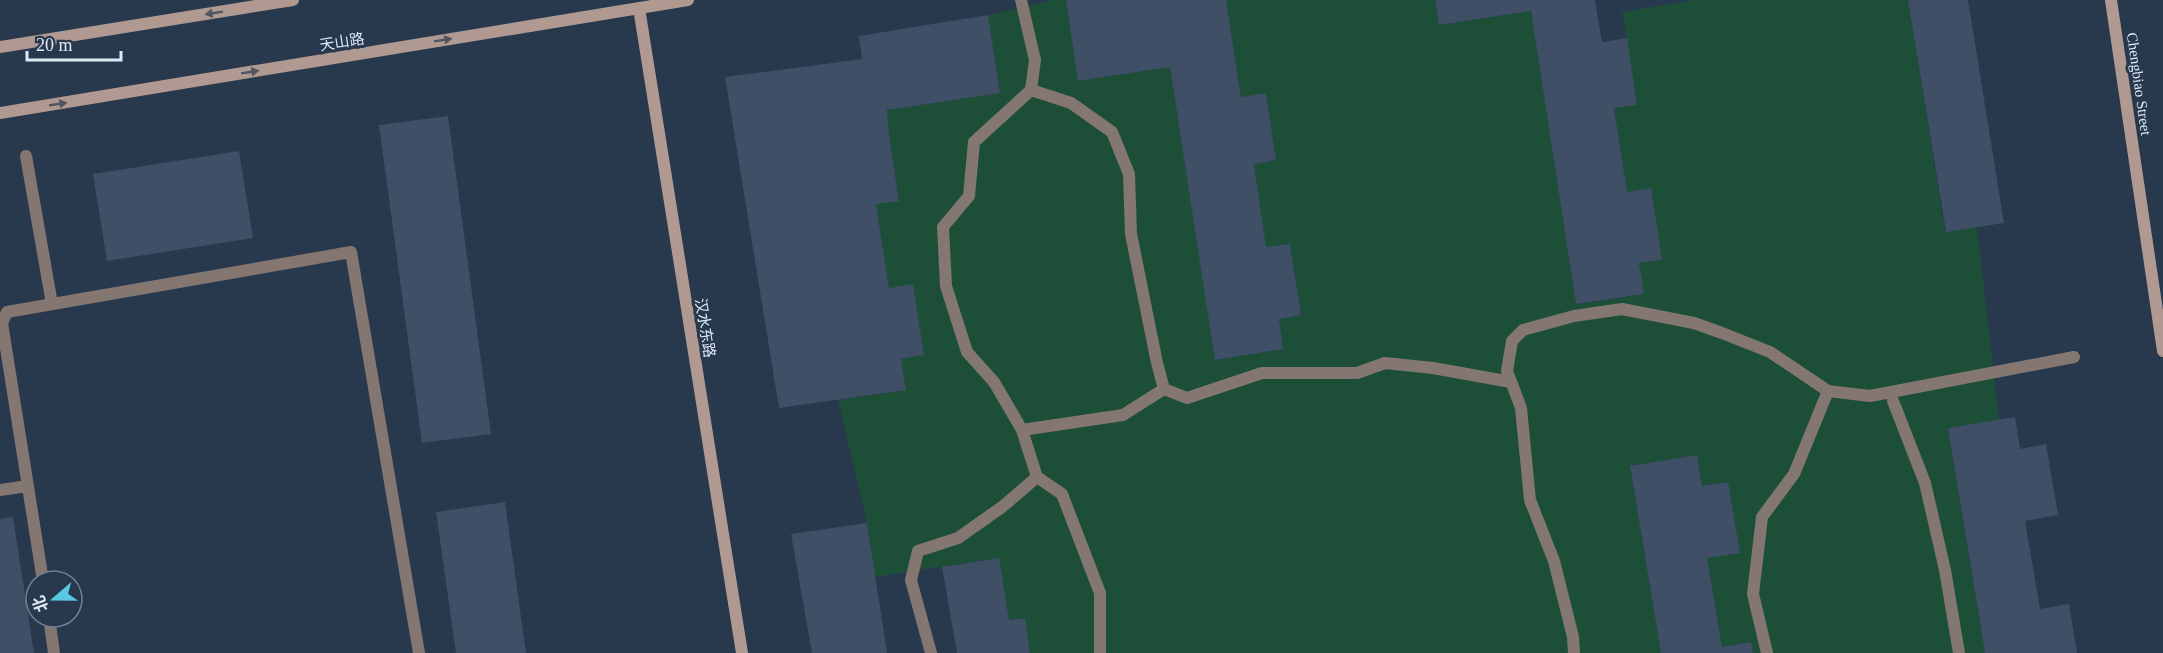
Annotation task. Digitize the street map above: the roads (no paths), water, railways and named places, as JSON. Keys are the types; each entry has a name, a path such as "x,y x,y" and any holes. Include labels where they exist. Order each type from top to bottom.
{"street":[{"path":"0,47 293,0"},
{"name":"天山路","path":"0,113 688,0"},
{"path":"1021,0 1035,60 1031,90 974,142 969,196 943,226 946,286 968,352 994,382 1022,430 1037,477 1062,494 1100,593 1100,653"},
{"name":"Chengbiao Street","path":"2111,0 2163,351"},
{"name":"汉水东路","path":"639,8 742,653"},
{"path":"1031,90 1071,103 1112,132 1129,174 1131,234 1156,363 1164,389"},
{"path":"26,156 52,304"},
{"path":"41,569 2,323 7,312 351,252 419,653"},
{"path":"1574,653 1573,637 1554,561 1530,500 1521,408 1507,371 1512,342 1523,330 1574,316 1622,309 1694,323 1770,352 1828,391 1870,396 2074,357"},
{"path":"1164,389 1187,398 1262,373 1357,373 1385,363 1432,368 1511,382"},
{"path":"1022,430 1123,416 1164,389"},
{"path":"1767,653 1753,594 1762,517 1794,474 1828,391"},
{"path":"1893,401 1925,483 1945,570 1959,653"},
{"path":"931,653 911,580 918,551 958,538 1002,507 1037,477"},
{"path":"0,490 27,486"},
{"path":"51,629 54,653"}]}
